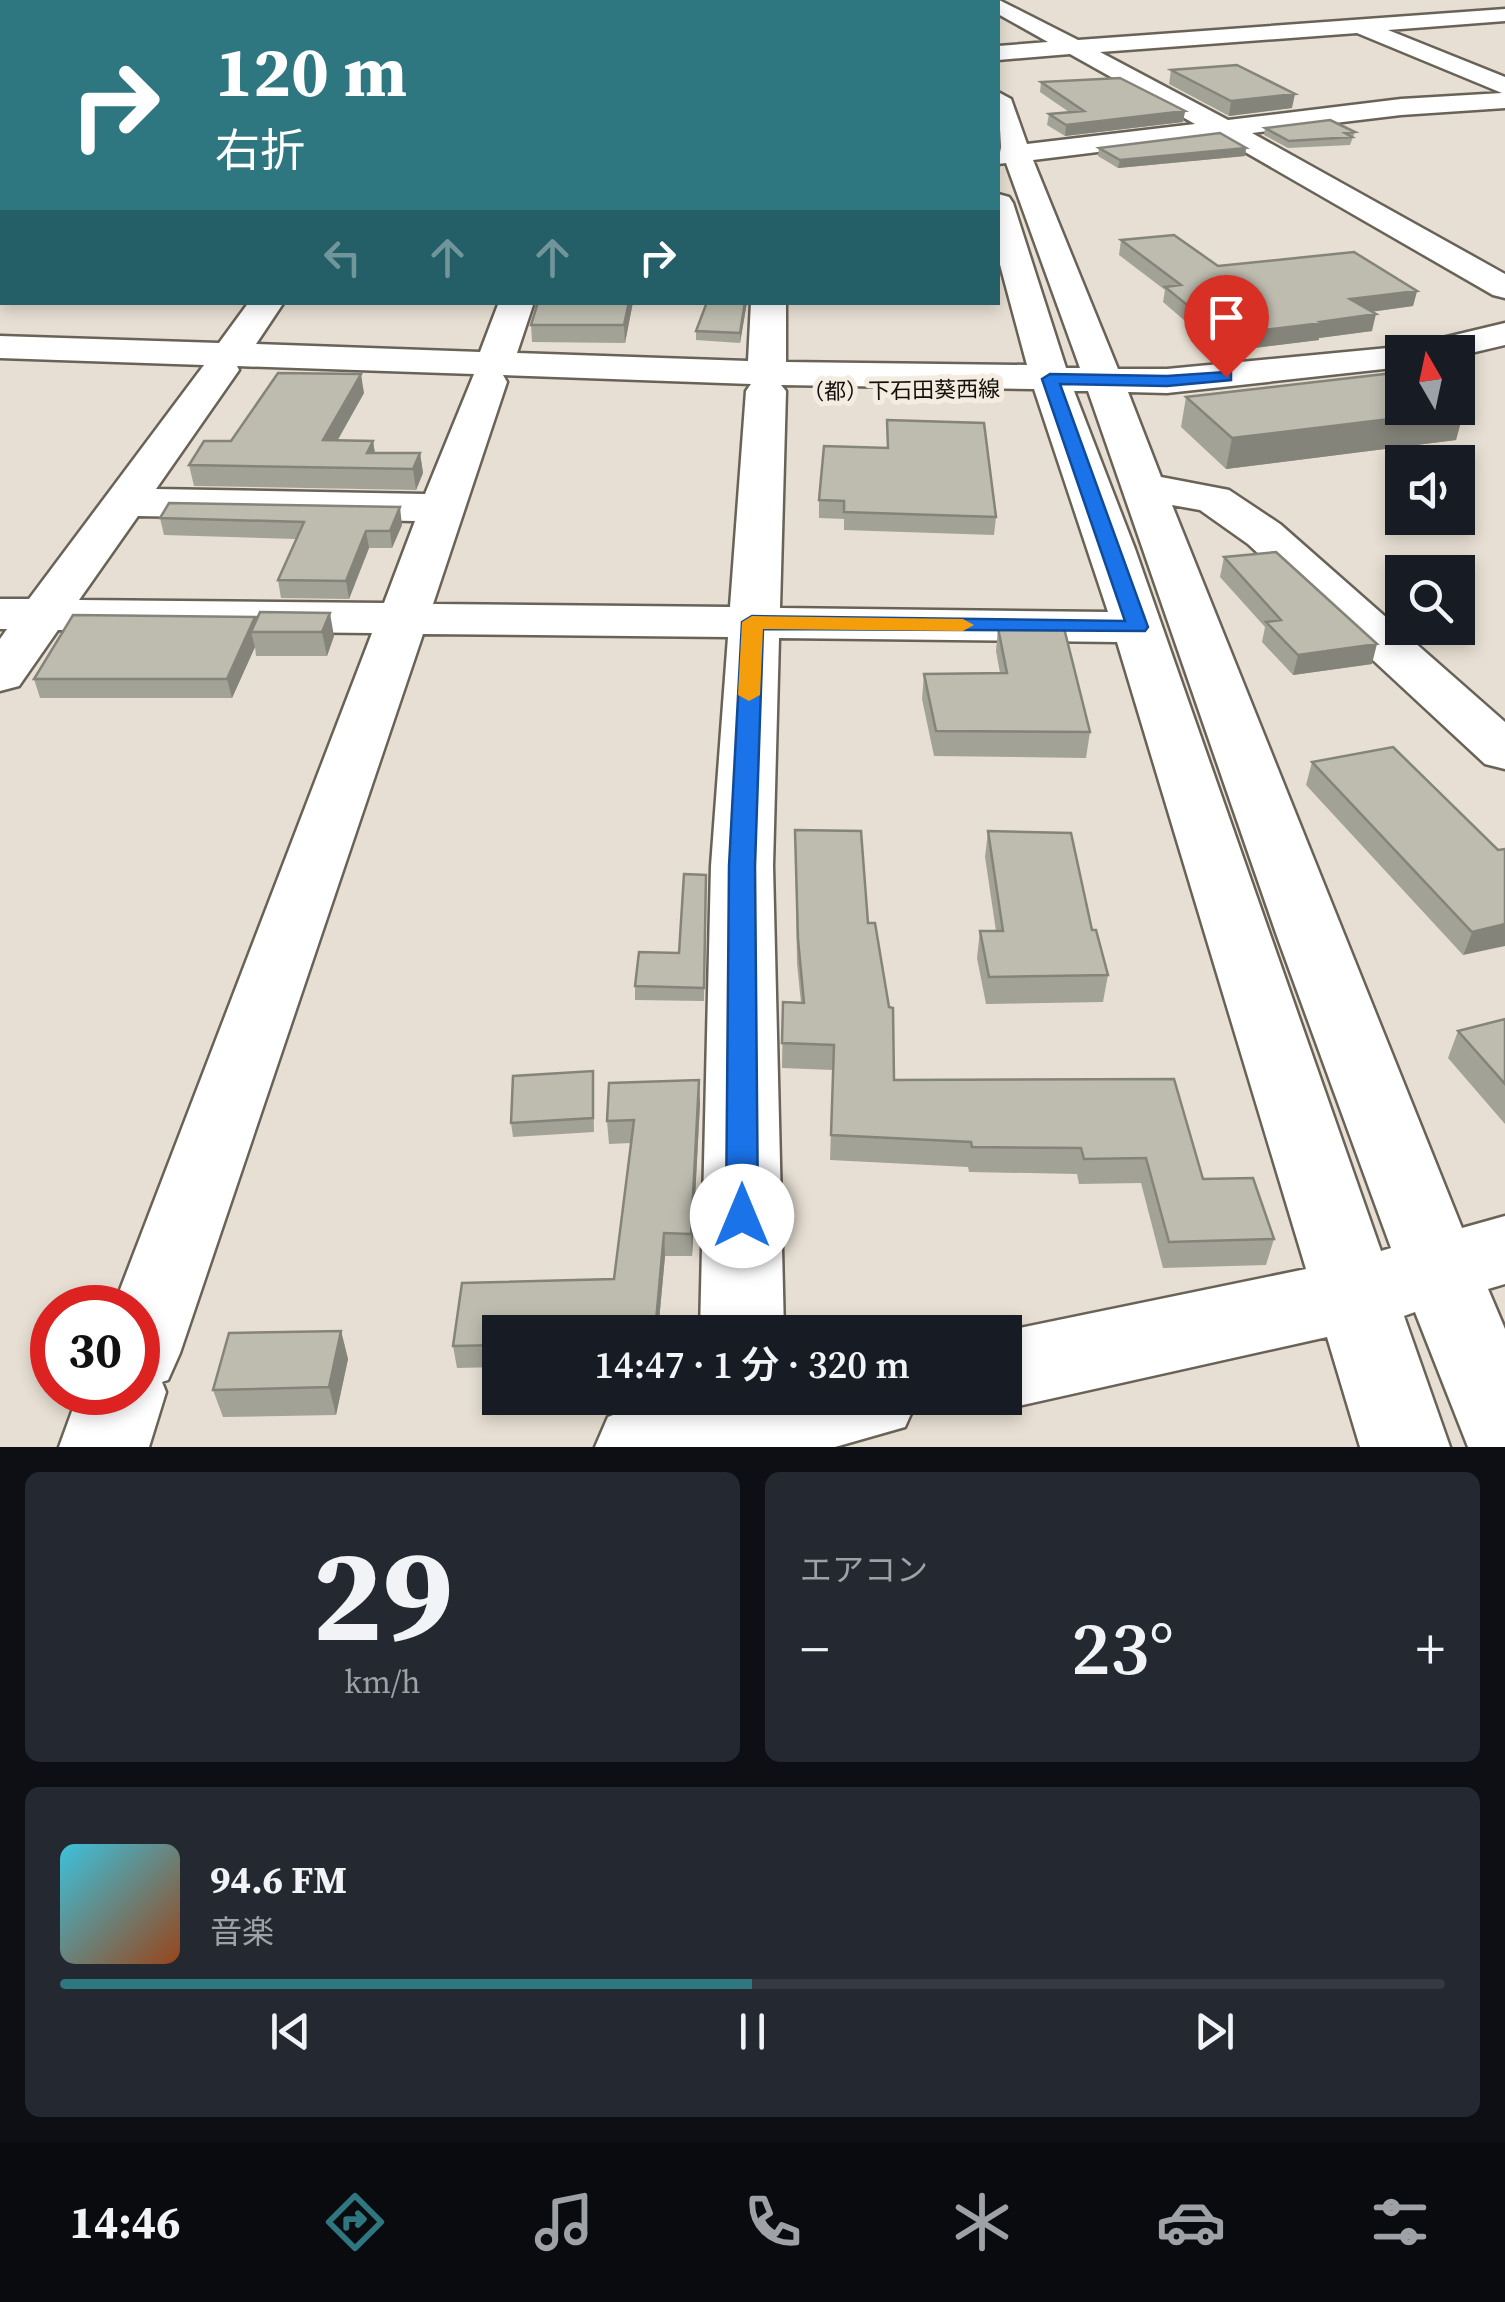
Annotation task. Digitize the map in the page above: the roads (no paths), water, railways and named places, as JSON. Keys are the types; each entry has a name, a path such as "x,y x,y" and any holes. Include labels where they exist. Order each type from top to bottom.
{"street":[{"path":"1308,6 1505,86"},
{"path":"1000,7 1505,288"},
{"path":"1000,53 1505,15"},
{"path":"1004,171 1221,128 1505,100"},
{"path":"1000,123 1004,171 1076,379 1138,627 1405,1447"},
{"path":"0,676 22,614 123,502 265,305"},
{"path":"160,1292 516,305"},
{"path":"742,1315 742,866 769,305"},
{"path":"1475,341 1505,334"},
{"name":"（都）下石田葵西線","path":"0,347 225,363 1026,388 1076,379 1167,381 1255,374 1385,358"},
{"name":"（都）下石田葵西線","path":"0,364 225,363"},
{"path":"1076,379 1143,486 1252,790 1471,1259 1505,1431"},
{"path":"1143,486 1213,500 1264,534 1505,752"},
{"path":"123,502 445,508"},
{"path":"22,614 1138,627"},
{"path":"1022,1366 1354,1295 1471,1259"},
{"path":"104,1447 116,1415"},
{"path":"640,1447 784,1415"}]}
